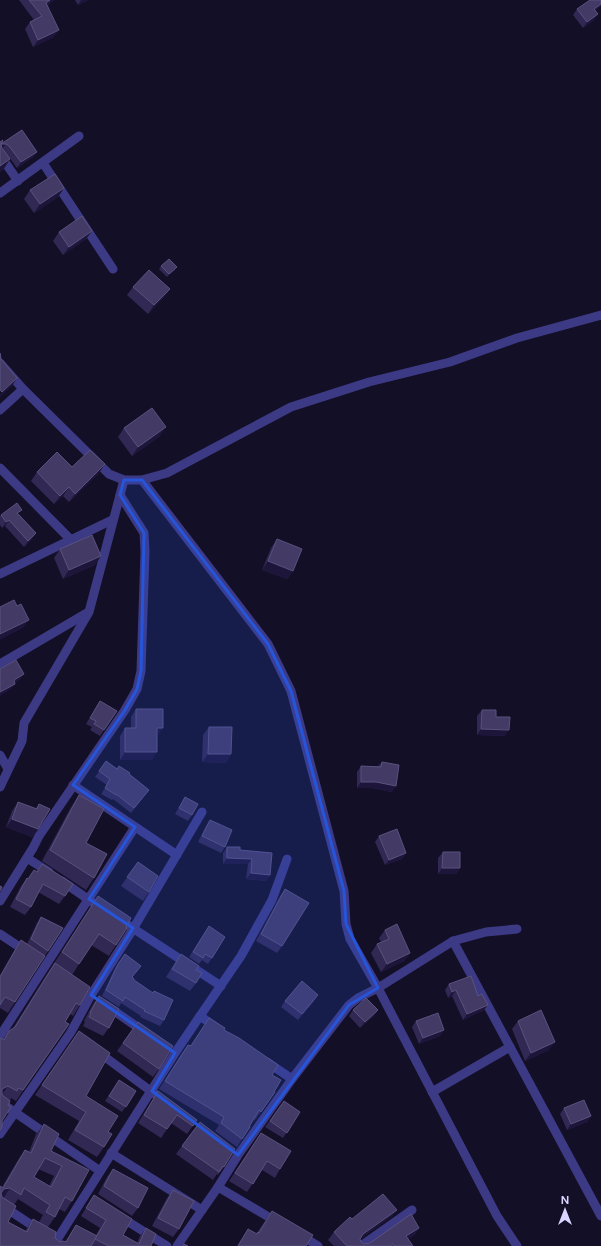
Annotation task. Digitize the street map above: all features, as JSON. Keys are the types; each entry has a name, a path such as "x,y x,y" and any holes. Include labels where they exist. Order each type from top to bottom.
{"street":[{"path":"0,194 79,136"},
{"path":"0,155 18,181"},
{"path":"43,163 113,269"},
{"path":"0,363 23,389 109,474 124,480 142,480 167,473 291,407 368,382 450,362 517,338 601,315"},
{"path":"0,410 23,389"},
{"path":"0,468 71,540"},
{"path":"0,787 22,741 24,723 88,612 124,480"},
{"path":"142,480 268,644 291,691 344,891 346,924 350,939 378,988 497,1216 517,1246"},
{"path":"0,901 39,836 128,705 137,689 141,671 145,552 144,533 120,495"},
{"path":"0,574 112,520"},
{"path":"0,664 88,612"},
{"path":"0,755 8,769"},
{"path":"73,786 177,855"},
{"path":"0,1134 74,1034 87,993 133,928 202,812"},
{"path":"0,1036 42,962 88,899 135,827"},
{"path":"27,858 101,907"},
{"path":"0,1204 55,1243 89,1196 100,1171 152,1091 172,1050 200,1016 241,956 272,900 287,859"},
{"path":"119,919 221,986"},
{"path":"176,1246 218,1186 235,1153 349,1005 358,998 378,988 453,941 486,932 517,929"},
{"path":"0,934 42,962"},
{"path":"453,941 601,1216"},
{"path":"87,993 156,1039"},
{"path":"200,1016 227,1034"},
{"path":"90,1045 164,1100"},
{"path":"432,1092 510,1047"},
{"path":"259,1057 292,1079"},
{"path":"0,1102 100,1171"},
{"path":"112,1153 202,1210"},
{"path":"218,1186 318,1246"},
{"path":"111,1210 167,1246"},
{"path":"361,1246 412,1210"}],"highlighted area":[{"path":"124,480 142,480 268,644 291,691 344,891 346,924 378,988 349,1005 238,1155 152,1091 175,1053 91,995 133,928 89,899 135,827 73,785 125,710 137,689 141,671 144,533 120,495"}],"building":[{"path":"29,0 50,0 46,3 59,30 38,40 30,22 42,16"},
{"path":"590,0 601,0 601,4 594,9 598,14 587,22 577,9"},
{"path":"22,130 37,152 21,162 9,146 6,144 1,144"},
{"path":"3,140 1,145 2,148 10,159 0,166 0,142"},
{"path":"55,174 64,188 40,204 30,190"},
{"path":"82,216 92,231 69,247 59,232"},
{"path":"169,259 177,267 169,274 161,266"},
{"path":"149,270 170,289 154,305 133,287"},
{"path":"0,353 1,359 17,378 2,392 0,390"},
{"path":"152,408 166,427 138,447 124,428"},
{"path":"90,450 105,464 75,494 69,487 60,496 37,472 57,452 72,467"},
{"path":"17,503 22,510 17,513 36,533 28,541 9,520 6,522 1,515"},
{"path":"92,535 101,556 69,570 60,549"},
{"path":"277,539 302,549 293,571 268,561"},
{"path":"14,600 17,606 21,604 29,620 0,634 0,607"},
{"path":"16,660 24,674 14,680 15,684 0,692 0,669"},
{"path":"100,701 117,711 104,730 94,724 96,721 90,718"},
{"path":"136,709 163,709 163,728 157,728 157,752 125,752 125,728 136,728"},
{"path":"482,710 496,710 496,717 510,717 509,730 481,729"},
{"path":"209,727 232,727 231,754 208,754"},
{"path":"106,761 117,769 119,766 130,773 129,774 149,790 134,808 116,794 105,788 110,779 99,771"},
{"path":"382,762 399,765 396,786 376,782 361,782 361,766 381,767"},
{"path":"79,795 104,809 86,843 107,854 94,878 50,850"},
{"path":"185,797 198,804 192,815 179,808"},
{"path":"18,802 37,809 39,804 50,809 38,829 12,819"},
{"path":"210,820 232,830 225,847 202,836"},
{"path":"397,829 406,853 389,860 379,836"},
{"path":"227,847 240,847 240,850 272,853 270,875 251,873 252,859 227,858"},
{"path":"443,852 460,852 460,868 442,868"},
{"path":"138,862 158,876 149,892 127,877"},
{"path":"42,864 73,884 65,896 43,884 31,907 16,899 27,878 28,879 34,870 37,872"},
{"path":"285,889 309,903 282,946 261,934"},
{"path":"98,896 131,918 126,927 127,928 116,945 99,934 79,964 62,952"},
{"path":"41,917 63,928 48,951 31,939"},
{"path":"397,924 410,953 387,964 377,944 389,939 385,930"},
{"path":"209,926 225,937 212,958 205,954 203,958 193,952"},
{"path":"21,940 45,956 15,1002 5,997 0,1005 0,977"},
{"path":"125,954 141,966 132,977 134,980 153,993 154,991 173,1000 164,1020 144,1011 145,1010 125,997 123,1001 106,990 118,964"},
{"path":"181,954 199,966 196,970 202,973 196,983 172,969"},
{"path":"55,963 90,987 80,1005 76,1003 65,1022 69,1024 23,1090 18,1088 17,1091 8,1086 2,1089 2,1095 10,1101 8,1105 11,1107 2,1121 2,1127 0,1130 0,1038 4,1040 9,1031 15,1027"},
{"path":"471,976 478,996 482,994 488,1005 467,1014 456,990 452,992 449,984"},
{"path":"302,981 318,995 302,1014 285,1001"},
{"path":"99,996 119,1009 109,1028 89,1017"},
{"path":"366,998 378,1010 365,1022 353,1010"},
{"path":"541,1010 555,1042 531,1053 518,1021"},
{"path":"438,1013 444,1030 423,1038 416,1021"},
{"path":"209,1018 225,1028 224,1030 239,1038 278,1065 272,1075 281,1080 275,1092 261,1112 259,1110 242,1139 221,1123 224,1117 165,1081 188,1045 191,1046"},
{"path":"138,1022 173,1046 159,1069 123,1043"},
{"path":"79,1031 110,1053 86,1096 118,1116 108,1132 112,1134 104,1147 75,1130 86,1112 42,1085"},
{"path":"119,1080 136,1091 126,1107 109,1096"},
{"path":"158,1091 197,1120 193,1126 177,1115 167,1129 144,1115"},
{"path":"584,1100 591,1116 571,1124 564,1108"},
{"path":"284,1101 300,1112 287,1133 270,1121"},
{"path":"200,1122 235,1149 224,1167 223,1166 219,1172 182,1146"},
{"path":"44,1124 59,1134 51,1151 89,1170 72,1201 65,1197 55,1217 46,1212 50,1205 24,1188 21,1195 10,1188 4,1189 1,1193 2,1197 16,1206 8,1222 27,1232 33,1219 56,1232 55,1238 60,1242 66,1242 76,1225 97,1236 91,1246 0,1246 0,1186 3,1188 25,1150 31,1153","holes":["45,1158 62,1166 51,1187 34,1177"]},
{"path":"261,1133 291,1151 280,1169 267,1161 253,1184 235,1173"},
{"path":"113,1169 148,1188 138,1208 104,1186"},
{"path":"173,1190 194,1201 179,1229 158,1218"},
{"path":"383,1194 397,1210 363,1234 360,1239 361,1242 364,1244 370,1243 411,1214 419,1228 406,1236 413,1246 394,1246 393,1244 390,1246 347,1246 334,1232 350,1217 352,1219"},
{"path":"94,1195 132,1219 123,1235 139,1244 146,1228 156,1234 151,1246 109,1246 95,1239 106,1220 86,1208"},
{"path":"272,1211 313,1235 306,1246 238,1246 248,1229 257,1234 258,1232 259,1233"}]}
